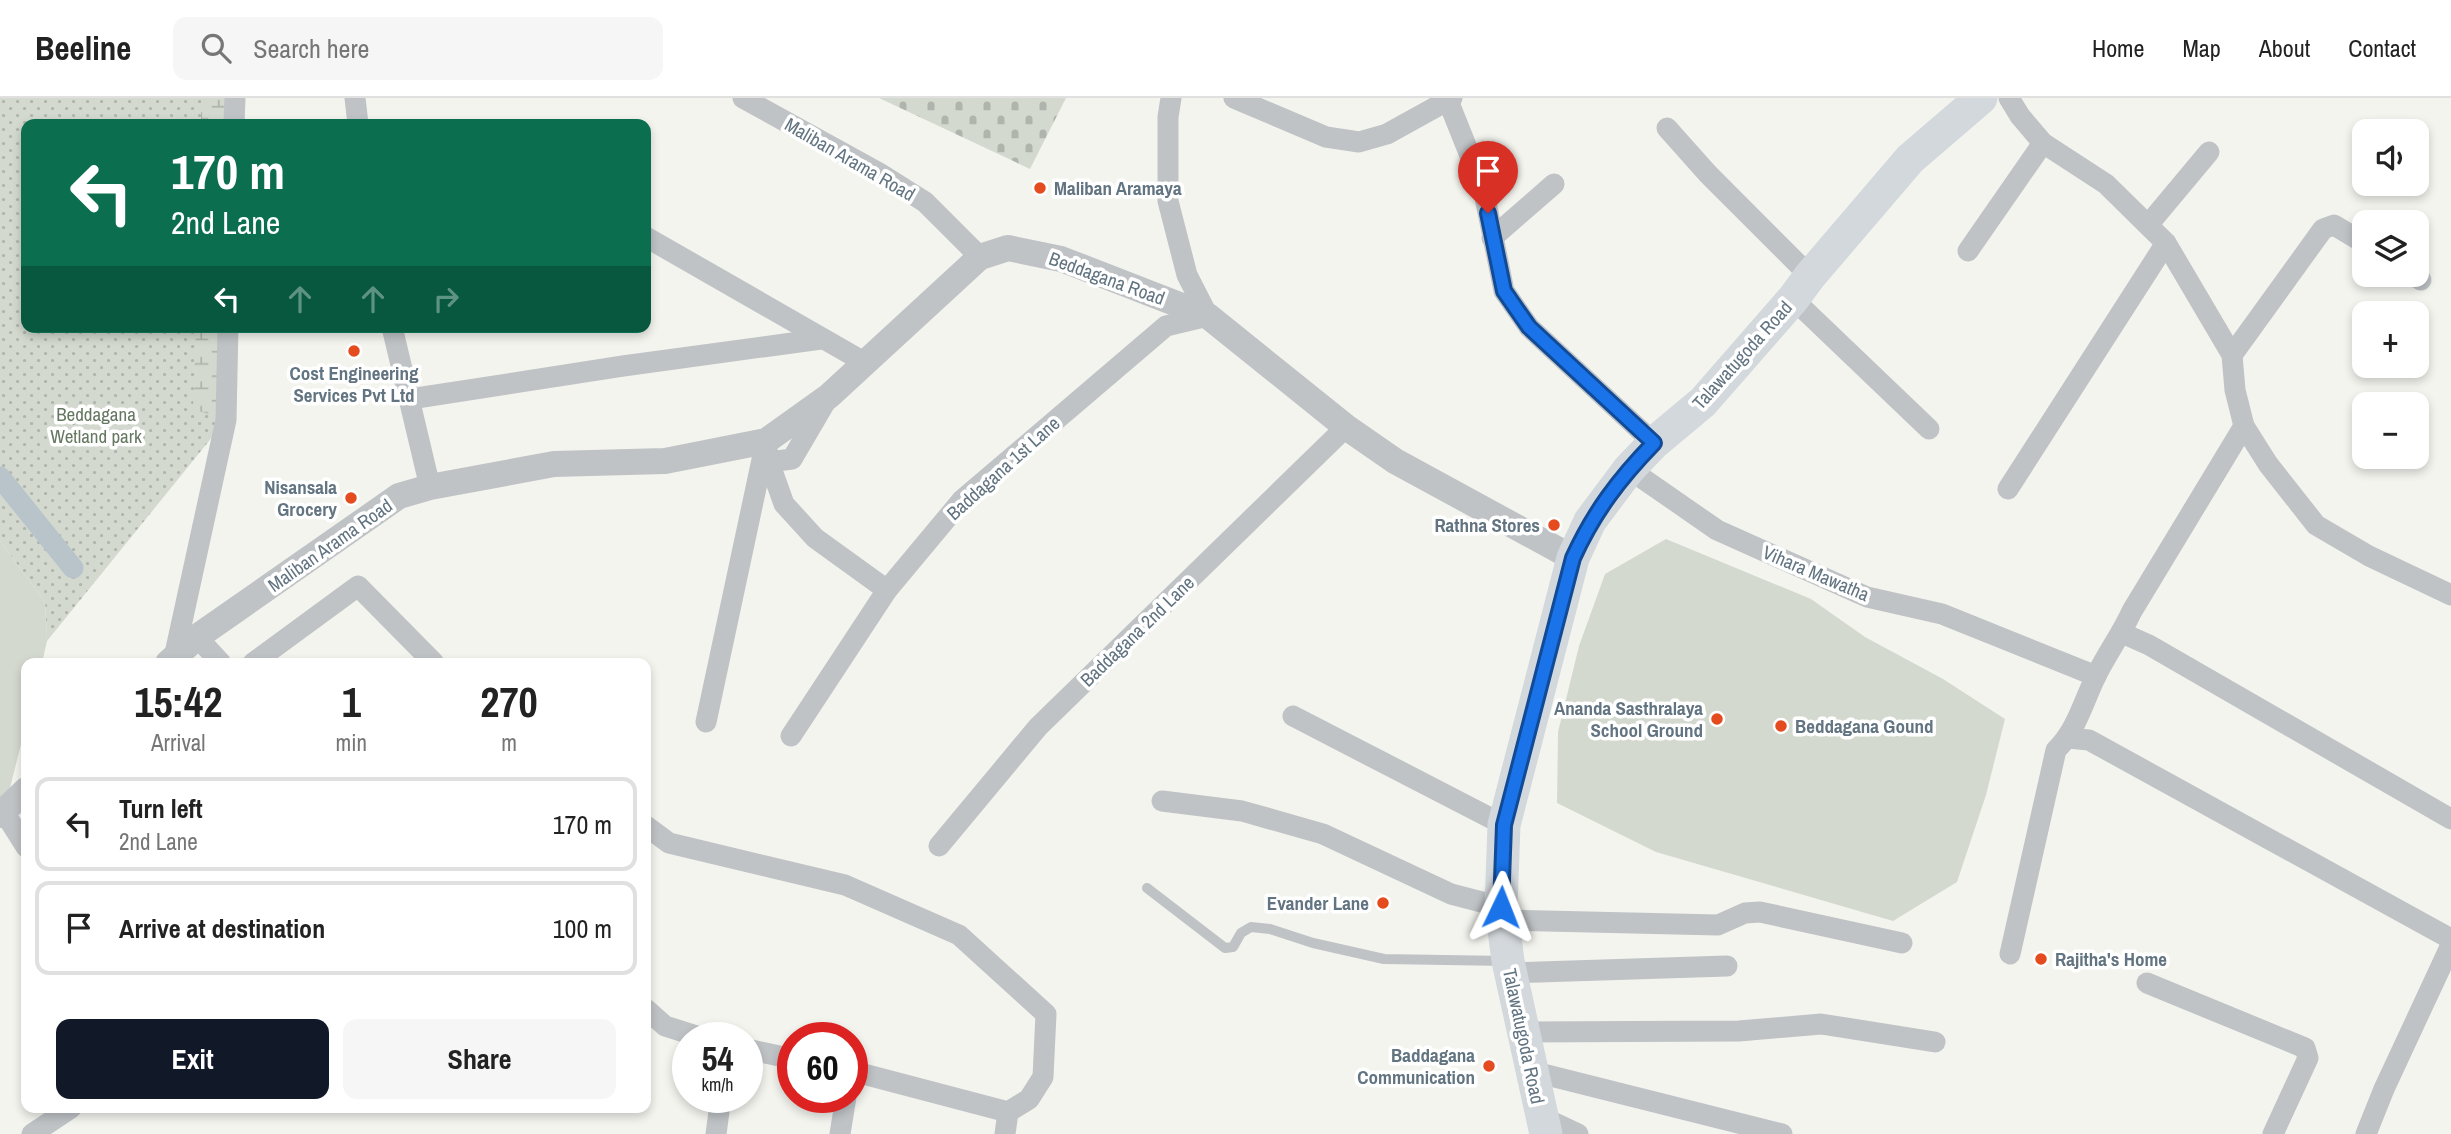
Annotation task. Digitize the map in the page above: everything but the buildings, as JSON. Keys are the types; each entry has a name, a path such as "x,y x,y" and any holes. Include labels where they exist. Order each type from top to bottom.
{"main road":[{"name":"Talawatugoda Road","path":"1544,1125 1509,967 1502,914 1504,825 1573,558 1590,521 1629,469 1654,443 1703,402 1910,159 1981,98"}],"street":[{"path":"234,119 235,98"},
{"path":"355,98 357,119"},
{"name":"Maliban Arama Road","path":"743,98 879,173 925,202 980,257"},
{"path":"1171,98 1168,117 1168,201 1187,275 1208,316"},
{"path":"1234,98 1326,137 1359,142 1387,134 1449,99 1483,188 1504,291 1529,327 1654,443"},
{"path":"2009,98 2043,144 2106,184 2166,243 2232,355 2235,390 2244,426 2268,464 2316,525 2369,556 2451,595"},
{"path":"1667,128 1709,174 1801,288 1929,429"},
{"path":"1968,251 2043,144"},
{"path":"2148,225 2209,152"},
{"path":"1492,238 1554,184"},
{"path":"2232,355 2323,229 2334,225 2352,236"},
{"path":"651,240 864,362"},
{"path":"2008,489 2166,243"},
{"name":"Beddagana Road","path":"554,464 665,461 767,452 980,257 1008,248 1061,259 1208,316 1346,427 1395,461 1573,558"},
{"name":"Baddagana 1st Lane","path":"791,736 887,590 962,500 1166,326 1208,316"},
{"path":"172,658 226,420 228,333"},
{"path":"394,333 430,487"},
{"path":"410,399 821,339"},
{"path":"2010,954 2056,750 2068,738 2096,676 2132,611 2244,426"},
{"name":"Baddagana 2nd Lane","path":"939,846 1038,727 1346,427"},
{"path":"767,452 784,504 816,538 887,590"},
{"path":"706,722 767,452"},
{"name":"Maliban Arama Road","path":"174,658 197,637 399,496 430,487 554,464"},
{"name":"Vihara Mawatha","path":"1629,469 1717,530 1855,592 1942,614 2096,676"},
{"path":"260,658 358,586 429,658"},
{"path":"2122,633 2149,645 2451,819"},
{"path":"197,637 216,658"},
{"path":"1293,716 1504,825"},
{"path":"2068,738 2090,740 2451,939"},
{"path":"21,795 2,814 21,840"},
{"path":"1162,801 1242,811 1322,834 1451,894 1502,914 1717,925 1745,913 1760,912 1902,943"},
{"path":"651,830 669,843 845,885 959,935 1046,1014 1043,1077 1029,1099 1008,1112 868,1075"},
{"path":"2366,1134 2451,945"},
{"path":"1509,967 1727,966"},
{"path":"2147,983 2305,1048 2308,1058 2273,1134"},
{"path":"651,1013 665,1026 672,1028"},
{"path":"1522,1032 1739,1031 1821,1024 1936,1042"},
{"path":"1531,1071 1782,1134"},
{"path":"1005,1134 1008,1112"},
{"path":"32,1134 64,1113"},
{"path":"716,1134 719,1113"},
{"path":"839,1134 843,1113"},
{"path":"1544,1125 1578,1134"}],"lane":[{"path":"1147,888 1225,948 1233,947 1241,933 1251,927 1270,929 1314,943 1384,959 1509,967"}],"green space":[{"name":"Beddagana Wetland park","path":"0,98 235,98 234,119 21,119 21,333 228,333 226,420 47,641 45,602 0,541"},
{"path":"201,98 235,98 234,119 201,119"},
{"path":"879,98 1066,98 1030,169"},
{"path":"196,333 228,333 226,420 193,409"},
{"name":"Beddagana Gound","path":"1666,539 1811,599 1865,637 1943,679 2005,719 1986,795 1957,882 1893,921 1656,852 1557,803 1558,732 1579,646 1605,574"},
{"path":"0,541 45,602 47,641 43,658 21,658 21,744 4,812 0,815"}],"waterway":[{"path":"0,477 73,568"}],"place":[{"name":"Maliban Aramaya","path":"1040,188"},
{"name":"Cost Engineering Services Pvt Ltd","path":"354,351"},
{"name":"Nisansala Grocery","path":"351,498"},
{"name":"Rathna Stores","path":"1554,525"},
{"name":"Ananda Sasthralaya School Ground","path":"1717,719"},
{"name":"Beddagana Gound","path":"1781,726"},
{"name":"Evander Lane","path":"1383,903"},
{"name":"Rajitha's Home","path":"2041,959"},
{"name":"Baddagana Communication","path":"1489,1066"}],"route":[{"path":"1488,213 1504,291 1529,327 1654,443 1629,469 1590,521 1573,558 1504,825 1501,907"}]}
